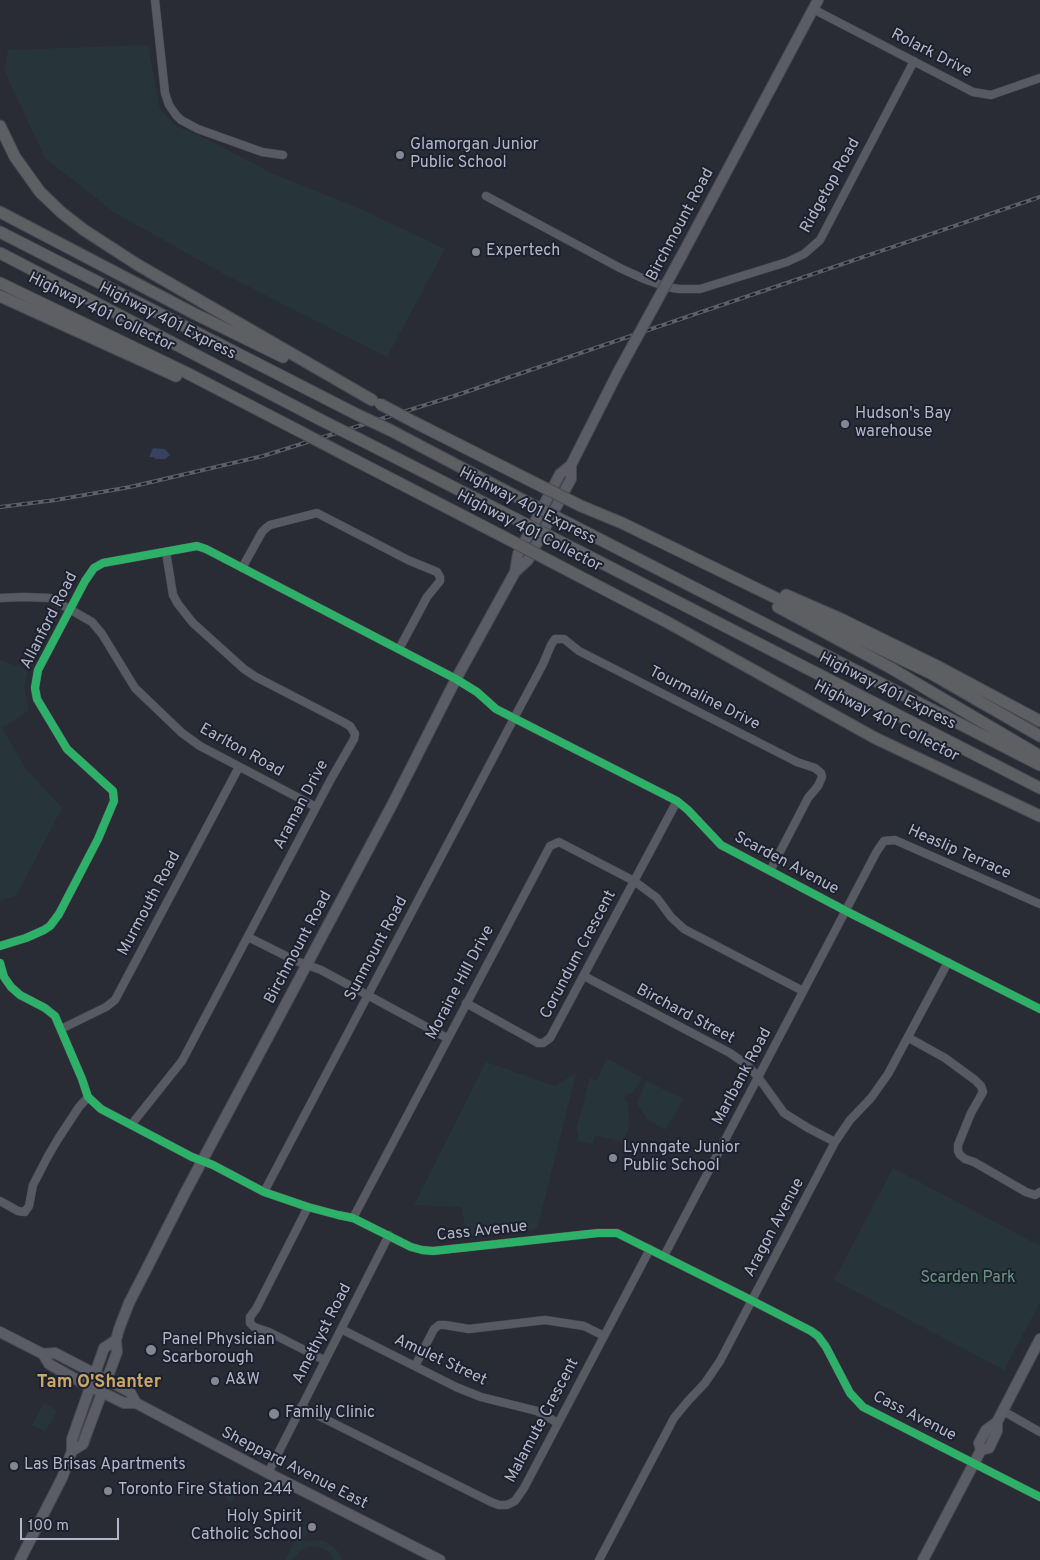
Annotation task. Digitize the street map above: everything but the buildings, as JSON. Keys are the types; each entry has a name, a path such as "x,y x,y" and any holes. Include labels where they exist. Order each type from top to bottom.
{"highway":[{"path":"0,126 15,157 40,192 62,213 84,230 138,265 376,402"},
{"path":"0,212 195,314 376,402 581,506 841,619 939,667 1040,722"},
{"name":"Highway 401 Express","path":"0,232 390,430 1040,765"},
{"name":"Highway 401 Express","path":"0,253 359,440 1040,788"},
{"name":"Highway 401 Collector","path":"0,283 231,395 675,627 875,738 1040,816"},
{"path":"0,296 212,392 231,395"},
{"path":"622,523 932,674 1040,736"},
{"path":"622,523 889,667 1040,756"}],"main road":[{"name":"Birchmount Road","path":"72,1451 83,1444 118,1352 116,1340 129,1303 393,803 456,679 515,572 528,560 571,480 572,465 617,374 816,5"},
{"name":"Sheppard Avenue East","path":"0,1332 43,1354 55,1353 130,1392 136,1403"},
{"path":"924,1560 981,1450 979,1443 986,1430 996,1422 1003,1411 1040,1339"},
{"name":"Birchmount Road","path":"20,1560 62,1478 72,1451 72,1439 104,1348 116,1340"},
{"name":"Sheppard Avenue East","path":"43,1354 49,1364 91,1387 124,1403 136,1403 268,1473 440,1560"}],"street":[{"path":"155,0 165,94 169,106 176,115 193,127 262,152 283,156"},
{"name":"Rolark Drive","path":"816,5 973,92 991,96 1040,78"},
{"name":"Ridgetop Road","path":"486,196 620,268 667,287 700,289 787,262 804,254 820,240 914,60"},
{"path":"242,568 266,528 317,513 408,560 437,572 440,581 427,597 399,649"},
{"name":"Allanford Road","path":"0,946 26,938 50,926 59,914 98,839 114,801 113,792 67,749 37,700 35,693 38,670 90,574 99,565 185,548 202,547 456,679"},
{"name":"Araman Drive","path":"131,1125 182,1061 354,739 354,730 343,722 256,677 240,666 193,623 173,595 166,552"},
{"name":"Earlton Road","path":"0,598 50,598 92,622 135,688 187,737 200,746 316,807"},
{"name":"Tourmaline Drive","path":"514,718 543,664 552,642 555,639 560,639 587,656 797,762 815,768 821,773 820,781 808,798 770,871"},
{"name":"Scarden Avenue","path":"456,679 477,692 496,709 677,801 721,845 846,911 1040,1009"},
{"name":"Sunmount Road","path":"264,1192 514,718"},
{"name":"Murmouth Road","path":"61,1028 100,1011 115,1000 239,767"},
{"name":"Corundum Crescent","path":"466,1003 538,1043 544,1043 550,1038 677,801"},
{"name":"Heaslip Terrace","path":"846,911 880,846 884,841 895,840 1040,904"},
{"name":"Moraine Hill Drive","path":"353,1218 550,846 559,842 634,881"},
{"path":"634,881 657,898 671,917 684,929 803,991"},
{"name":"Marlbank Road","path":"664,1256 846,911"},
{"path":"248,937 296,961 318,968 448,1038"},
{"name":"Aragon Avenue","path":"599,1560 674,1418 705,1383 720,1361 835,1142 850,1120 871,1098 888,1074 909,1038 948,962"},
{"path":"0,963 4,977 11,987 20,995 45,1008 55,1016 82,1079 88,1098 79,1107 48,1156 34,1185 29,1206 26,1210 20,1212 0,1201"},
{"name":"Birchard Street","path":"584,976 730,1053 747,1065 784,1113 835,1142"},
{"path":"909,1038 945,1058 981,1086 983,1092 970,1113 958,1144 960,1155 1026,1192 1035,1195 1040,1192"},
{"name":"Cass Avenue","path":"88,1098 101,1109 264,1192 338,1216 353,1218 412,1247 433,1251 611,1232 617,1233 752,1300 818,1336 826,1347 850,1393 863,1407 1040,1498"},
{"path":"308,1207 256,1309 250,1317 250,1323 254,1327 269,1332 324,1360"},
{"name":"Amethyst Road","path":"268,1473 388,1235"},
{"name":"Malamute Crescent","path":"301,1407 499,1505 507,1505 515,1501 524,1488 650,1249"},
{"path":"415,1366 434,1329 439,1325 469,1329 545,1320 584,1326 604,1336"},
{"name":"Amulet Street","path":"341,1328 456,1387 481,1396 537,1411 558,1423"},
{"path":"1003,1411 1040,1432"}],"green space":[{"path":"148,45 160,109 176,126 213,142 269,172 363,210 445,249 387,357 222,273 114,212 45,158 5,72 8,50"},
{"path":"0,660 28,670 24,686 29,710 2,728 26,769 62,808 16,896 0,900"},
{"path":"607,1058 642,1078 634,1091 624,1098 628,1103 629,1127 623,1142 595,1135 593,1144 577,1141 578,1132 576,1131 590,1078 597,1080"},
{"path":"486,1062 555,1086 576,1073 537,1229 467,1236 461,1207 414,1205"},
{"path":"646,1081 684,1099 665,1130 647,1119 637,1103"},
{"name":"Scarden Park","path":"893,1168 1040,1246 1040,1302 1004,1370 834,1280"},
{"path":"44,1403 57,1410 45,1432 32,1425"},
{"path":"233,1485 238,1489 232,1501 228,1501 225,1497"},
{"path":"303,1526 309,1529 302,1542 321,1540 336,1549 342,1560 334,1560 330,1553 322,1548 313,1546 304,1548 293,1560 285,1560"}],"water":[{"path":"153,448 165,449 170,455 165,459 149,457"}],"railway":[{"path":"0,507 56,500 130,487 263,456 454,396 1040,197"}],"cycle path":[{"path":"0,946 26,938 50,926 59,914 98,839 114,801 113,791 67,749 37,699 35,688 38,670 85,581 94,568 103,563 197,546 456,679 477,692 496,709 677,801 721,845 846,911 1040,1009"},
{"path":"0,963 4,977 11,987 20,995 45,1008 55,1016 88,1097 101,1109 192,1157 213,1165 264,1192 308,1207 353,1218 411,1247 422,1250 433,1251 598,1233 617,1233 811,1331 818,1336 826,1347 850,1393 863,1407 1040,1497"}],"place":[{"name":"Glamorgan Junior Public School","path":"400,155"},
{"name":"Expertech","path":"476,252"},
{"name":"Hudson's Bay warehouse","path":"845,424"},
{"name":"Lynngate Junior Public School","path":"613,1158"},
{"name":"Panel Physician Scarborough","path":"151,1350"},
{"name":"A&W","path":"215,1381"},
{"name":"Family Clinic","path":"274,1414"},
{"name":"Las Brisas Apartments","path":"14,1466"},
{"name":"Toronto Fire Station 244","path":"108,1491"},
{"name":"Holy Spirit Catholic School","path":"312,1527"}],"district":[{"name":"Tam O'Shanter","path":"99,1383"}]}
